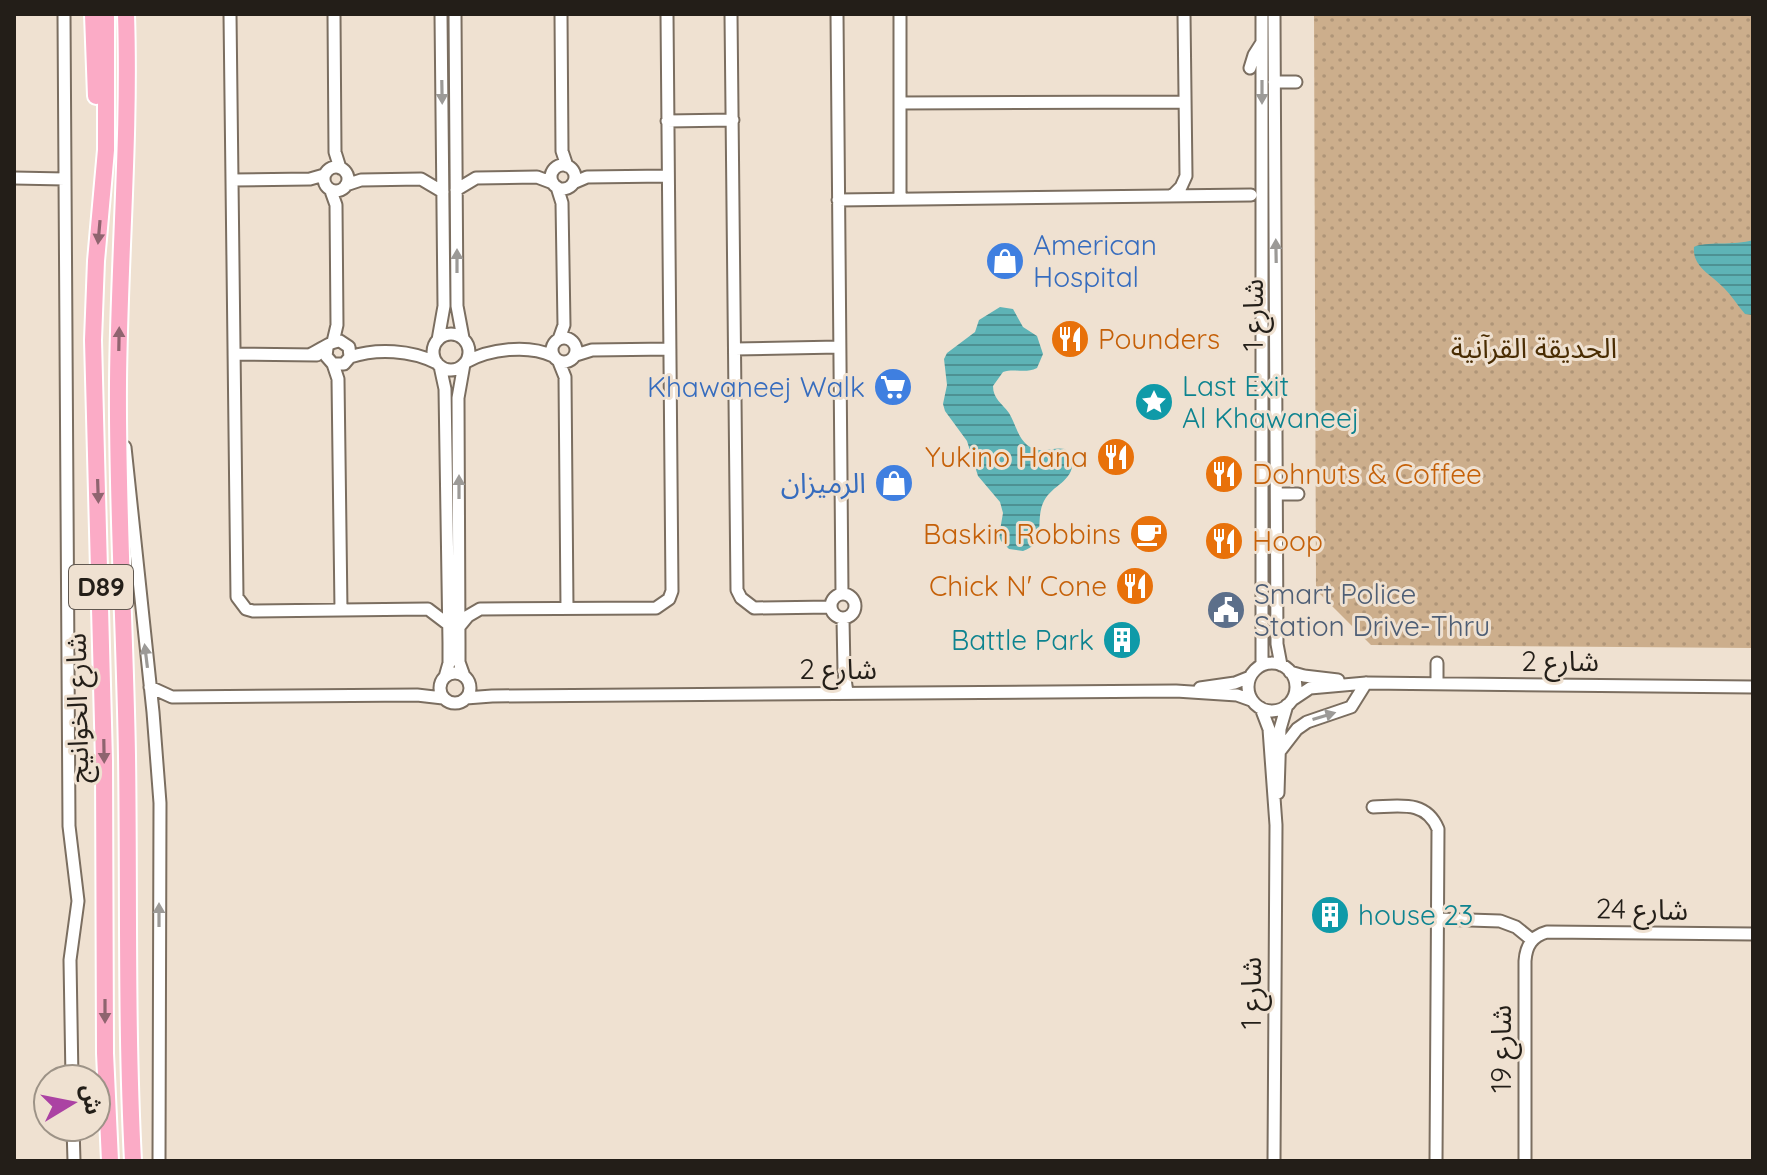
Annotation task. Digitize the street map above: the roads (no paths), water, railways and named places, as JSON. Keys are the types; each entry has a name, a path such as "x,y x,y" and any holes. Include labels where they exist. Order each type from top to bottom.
{"highway":[{"path":"93,14 96,139 104,182"},
{"name":"شارع الخوانيج","path":"106,14 104,182 96,261 93,340 104,761 106,1063"},
{"name":"شارع الخوانيج","path":"126,14 128,59 120,259 118,417 133,1161"},
{"path":"128,59 135,14"}],"street":[{"path":"64,14 69,826 78,901 70,960 72,1063"},
{"path":"150,687 172,697 417,695 443,698 453,703 466,698 470,691 459,657 454,626 428,609 253,611 246,609 237,597 230,14"},
{"path":"334,14 341,610"},
{"path":"441,14 444,315 433,351 445,389 454,590 480,609"},
{"path":"443,698 440,691 449,663 454,626 458,398 469,351 457,306 455,14"},
{"path":"561,14 567,608"},
{"path":"454,626 480,609 656,608 672,591 667,14"},
{"path":"731,14 737,590 754,608 831,607"},
{"path":"837,14 842,594"},
{"path":"900,14 900,199"},
{"path":"1173,195 1186,176 1184,14"},
{"name":"شارع 1","path":"1262,14 1262,665"},
{"name":"شارع 1","path":"1274,14 1277,644 1285,668"},
{"path":"1250,68 1262,43"},
{"path":"1274,82 1296,82"},
{"path":"900,103 1185,102"},
{"path":"667,121 733,120"},
{"path":"456,163 476,178"},
{"path":"421,179 442,165"},
{"path":"456,190 476,178 667,176"},
{"path":"1186,176 1198,195"},
{"path":"14,178 65,179"},
{"path":"232,180 421,179 443,192"},
{"path":"838,200 1251,195"},
{"path":"234,354 409,352 450,334 492,351 670,349"},
{"path":"735,349 839,347"},
{"path":"409,352 452,369 492,351"},
{"path":"118,417 124,439 153,712 160,816 159,1161"},
{"path":"1277,494 1298,494"},
{"path":"428,609 454,590"},
{"path":"842,594 834,599 831,607 835,615 843,619"},
{"path":"842,594 852,598 855,605 853,613 843,619"},
{"path":"843,619 844,693"},
{"path":"1437,663 1437,684"},
{"path":"1262,665 1285,668 1295,685 1289,703 1272,711 1256,704 1248,689 1250,677 1262,665"},
{"name":"شارع 2","path":"1285,668 1304,676 1366,683 1753,687"},
{"path":"417,695 456,673 466,680"},
{"name":"شارع 2","path":"1183,691 1235,683 1250,677"},
{"name":"شارع 2","path":"466,680 492,696"},
{"path":"1280,751 1297,729 1307,722 1351,707 1366,683"},
{"name":"شارع 2","path":"1289,703 1310,688 1366,683"},
{"name":"شارع 2","path":"466,698 1183,691 1237,695 1256,704"},
{"path":"153,712 172,697"},
{"name":"شارع 1","path":"1274,1161 1276,825 1281,720 1289,703"},
{"name":"شارع 1","path":"1256,704 1269,729 1276,825"},
{"path":"1373,807 1416,806 1434,819 1438,829 1436,1161"},
{"path":"1438,919 1500,921 1516,927 1532,940"},
{"name":"شارع 24","path":"1532,940 1547,932 1753,934"},
{"name":"شارع 19","path":"1525,1161 1525,961 1532,940"}],"water":[{"path":"1753,240 1753,315 1745,314 1727,291 1699,265 1694,247"},
{"path":"1000,307 1013,309 1023,327 1037,336 1043,354 1037,368 1003,372 993,386 998,401 1009,413 1027,445 1039,450 1065,449 1073,461 1066,479 1044,501 1038,537 1031,547 1023,551 1009,549 1001,541 1003,513 1000,502 978,476 967,441 943,404 947,385 944,359 947,353 975,332 979,320"}],"place":[{"name":"American Hospital","path":"1005,261"},
{"name":"Pounders","path":"1070,339"},
{"name":"Khawaneej Walk","path":"893,387"},
{"name":"Last Exit Al Khawaneej","path":"1154,402"},
{"name":"Yukino Hana","path":"1116,457"},
{"name":"Dohnuts & Coffee","path":"1224,474"},
{"name":"الرميزان","path":"894,483"},
{"name":"Baskin Robbins","path":"1149,534"},
{"name":"Hoop","path":"1224,541"},
{"name":"Chick N' Cone","path":"1135,586"},
{"name":"Smart Police Station Drive-Thru","path":"1226,610"},
{"name":"Battle Park","path":"1122,640"},
{"name":"house 23","path":"1330,915"}],"park label":[{"name":"الحديقة القرآنية","path":"1534,348"}]}
